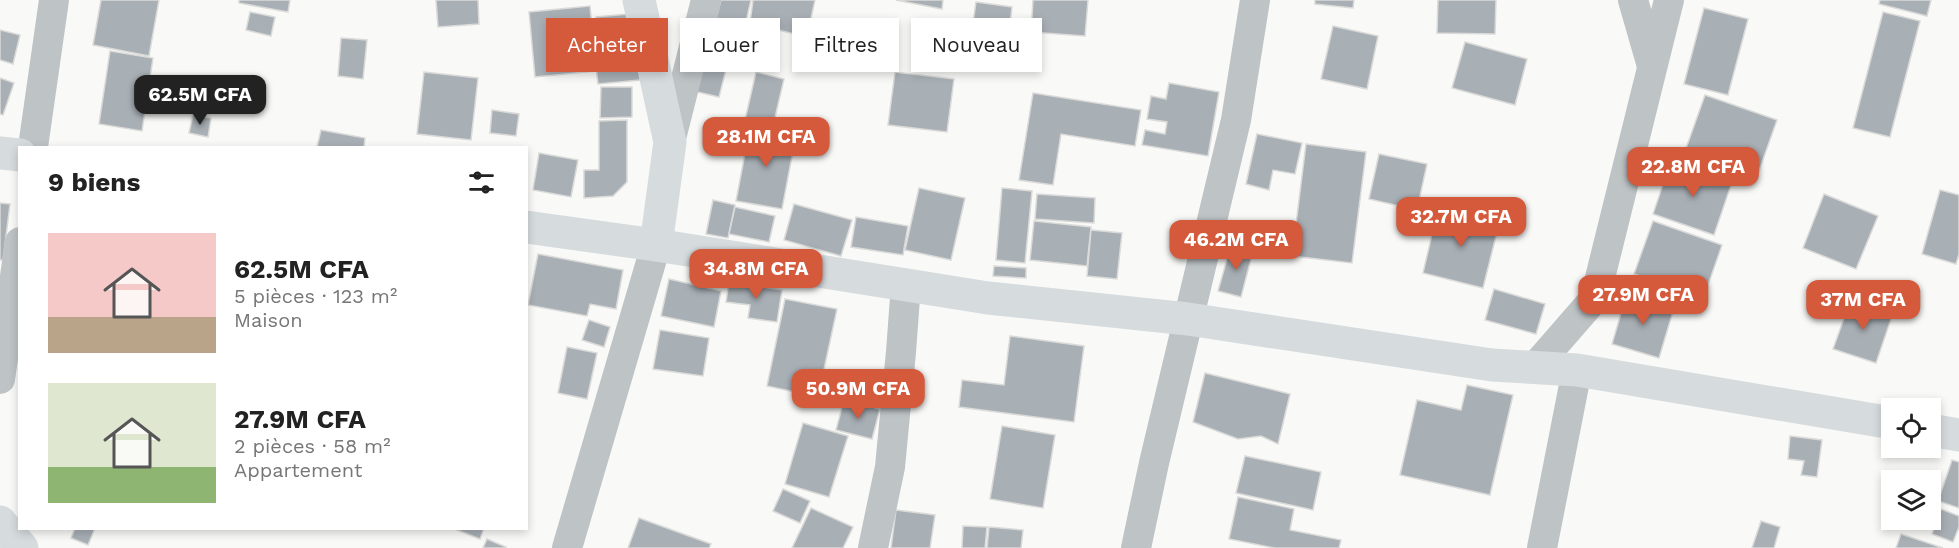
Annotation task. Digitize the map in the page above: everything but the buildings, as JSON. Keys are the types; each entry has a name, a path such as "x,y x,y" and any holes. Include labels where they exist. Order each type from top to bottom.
{"street":[{"path":"33,146 54,0"},
{"path":"639,0 670,142"},
{"path":"567,548 656,245 670,142 706,0"},
{"path":"1136,548 1236,120 1255,0"},
{"path":"1633,0 1652,67"},
{"path":"1535,367 1595,298 1669,0"},
{"path":"0,153 18,155"},
{"path":"528,227 656,245 988,298 1188,320 1492,365 1577,370 1881,421"},
{"path":"0,379 18,256"},
{"path":"873,548 890,467 902,352 906,284"},
{"path":"1542,548 1577,370"},
{"path":"1941,432 1959,435"},
{"path":"0,522 22,548"}]}
